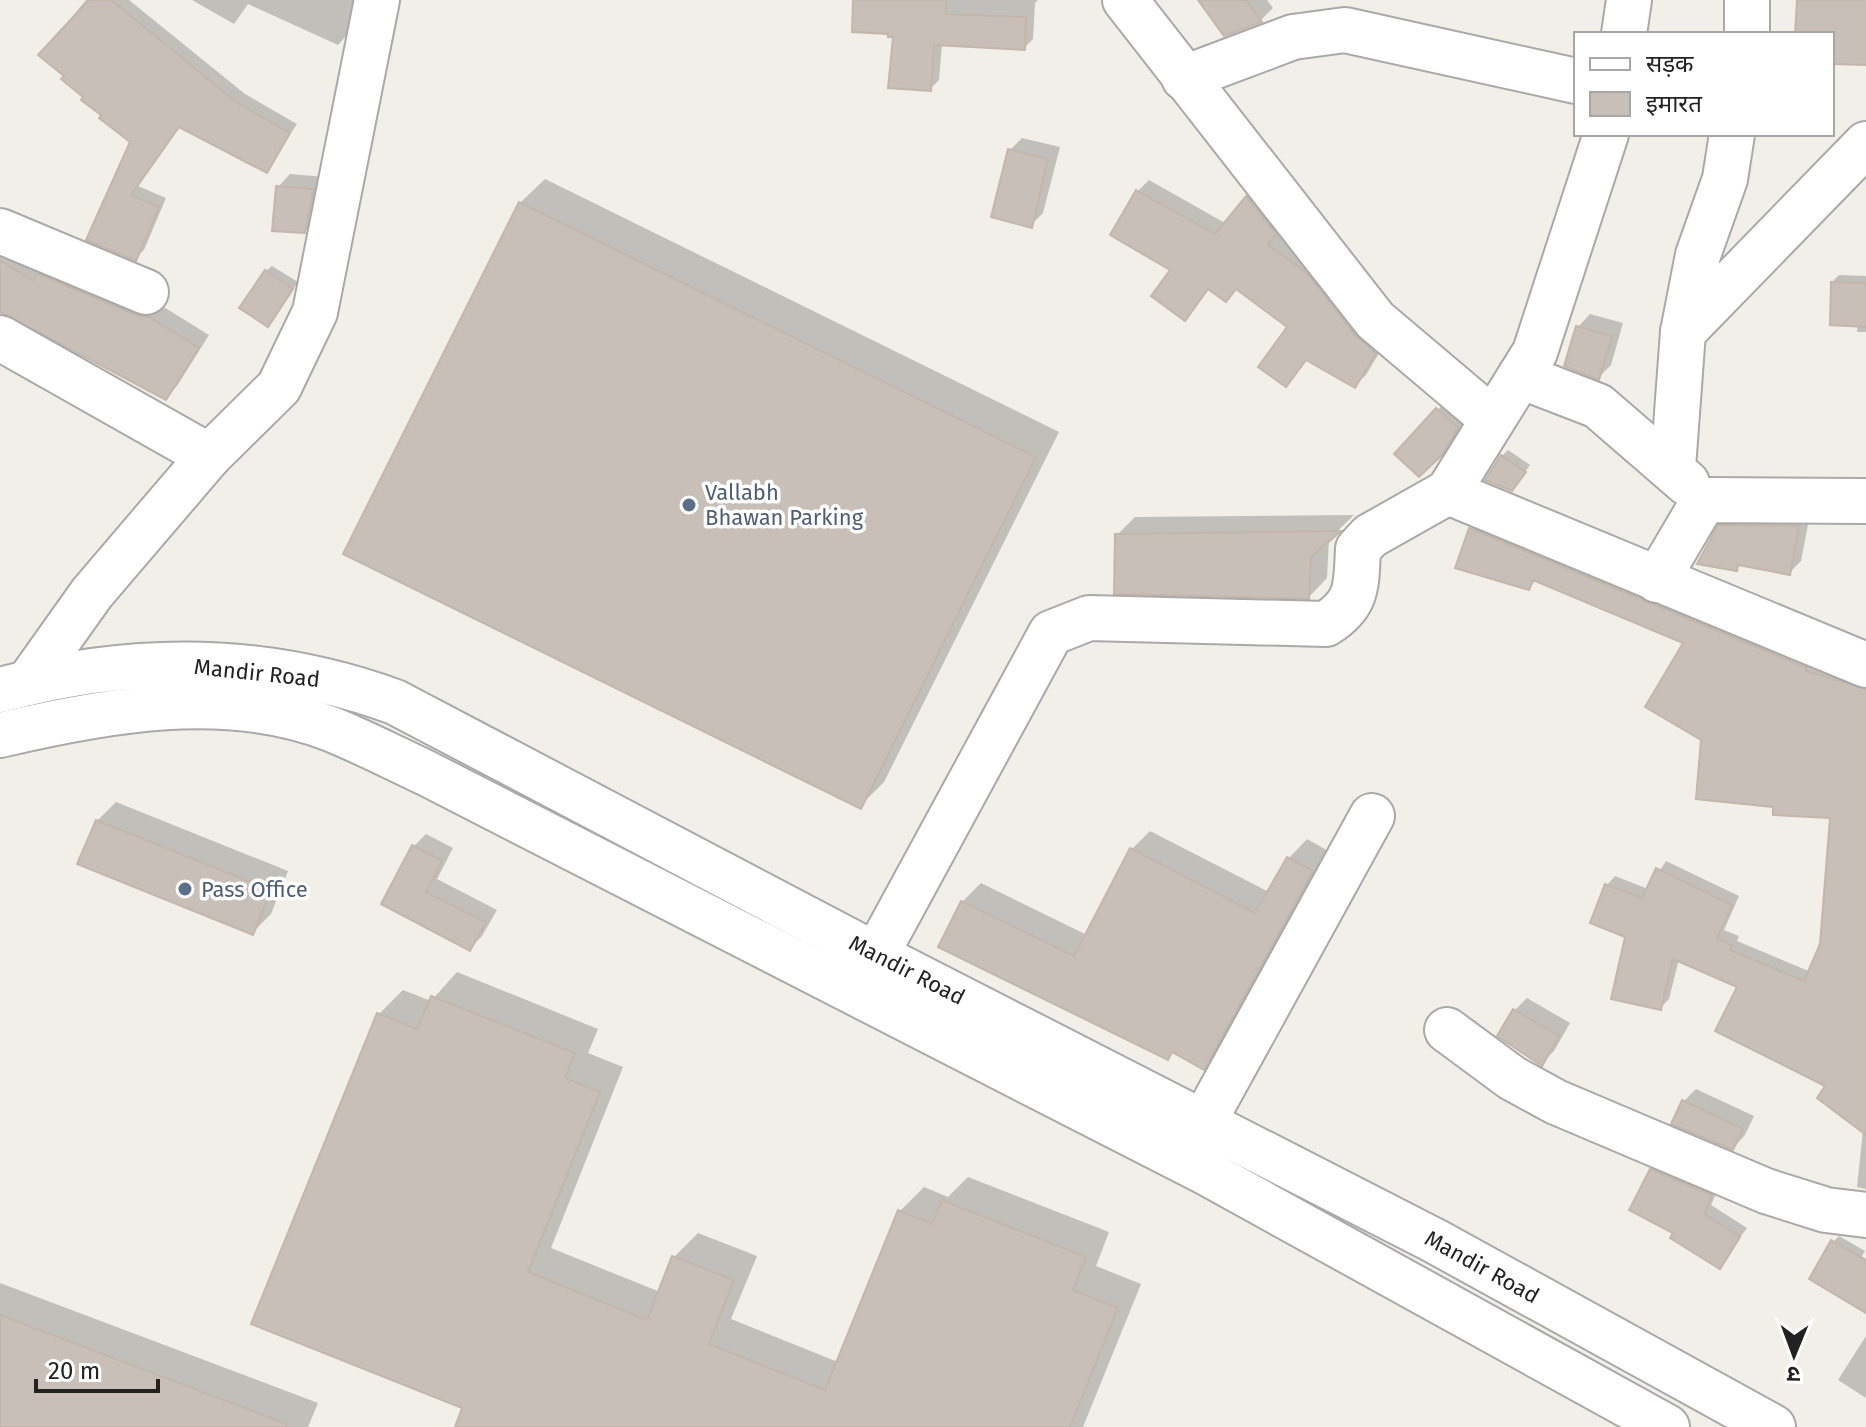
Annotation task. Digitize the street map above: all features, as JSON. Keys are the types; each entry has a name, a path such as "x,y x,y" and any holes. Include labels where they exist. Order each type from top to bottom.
{"street":[{"path":"14,686 209,456 279,387 315,312 377,0"},
{"path":"1125,0 1375,320 1492,419"},
{"path":"1624,32 1629,0"},
{"path":"1747,0 1747,32"},
{"path":"1184,78 1293,37 1345,30 1574,81"},
{"path":"876,955 1051,633 1089,618 1326,624 1344,613 1356,593 1358,549 1370,536 1448,492 1535,352 1605,136"},
{"path":"1673,467 1683,332 1698,255 1725,179 1732,136"},
{"path":"1683,332 1866,144"},
{"path":"0,231 146,292"},
{"path":"0,338 209,456"},
{"path":"1520,376 1598,406 1673,467 1704,500 1866,501"},
{"path":"1448,492 1866,665"},
{"path":"1657,580 1704,500"},
{"name":"Mandir Road","path":"14,686 107,668 179,665 275,670 354,687 437,722 876,955 1435,1241 1773,1427"},
{"name":"Mandir Road","path":"0,735 91,714 171,707 253,711 330,729 426,773 1189,1163 1667,1427"},
{"path":"1203,1123 1372,816"},
{"path":"1447,1030 1512,1078 1556,1102 1766,1191 1826,1210 1866,1215"},
{"path":"1536,1355 1560,1310"}],"building":[{"path":"89,0 111,0 236,102 290,133 267,173 179,127 131,195 159,207 136,261 86,240 130,142 99,118 101,115 61,79 64,76 38,55"},
{"path":"853,0 946,0 946,14 1026,17 1025,50 934,45 931,91 888,88 893,37 852,32"},
{"path":"1198,0 1246,0 1262,22 1224,36"},
{"path":"1797,0 1866,0 1866,65 1834,64 1834,32 1795,32"},
{"path":"1008,149 1048,159 1032,228 991,217"},
{"path":"276,186 314,189 305,233 272,231"},
{"path":"1136,190 1215,234 1246,196 1276,234 1268,245 1308,274 1355,335 1376,353 1355,388 1306,360 1286,387 1258,367 1287,327 1236,289 1226,302 1208,289 1185,321 1151,296 1170,270 1110,235"},
{"name":"Vallabh Bhawan Parking","path":"519,202 1036,457 861,809 343,554"},
{"path":"0,260 33,281 38,274 136,315 149,317 199,348 166,400 0,312"},
{"path":"265,270 293,289 268,327 239,308"},
{"path":"1831,282 1866,283 1866,327 1830,325"},
{"path":"1576,326 1612,336 1599,380 1564,366"},
{"path":"1436,408 1458,428 1442,455 1419,477 1394,454"},
{"path":"1501,455 1526,472 1512,491 1485,480"},
{"path":"1718,525 1799,526 1790,575 1738,565 1737,571 1697,564"},
{"path":"1469,528 1807,668 1806,671 1866,689 1866,1135 1817,1098 1825,1086 1715,1031 1737,987 1673,959 1661,1010 1611,999 1625,937 1590,923 1605,884 1642,898 1656,868 1732,905 1717,938 1732,945 1730,950 1804,981 1820,944 1830,818 1773,815 1773,807 1696,799 1701,740 1645,707 1683,643 1533,580 1529,590 1455,568"},
{"path":"1341,531 1311,557 1309,599 1114,594 1115,534"},
{"path":"96,820 271,890 253,935 77,864"},
{"path":"412,845 442,861 426,892 486,922 470,951 381,904"},
{"path":"1130,848 1255,913 1287,857 1313,871 1204,1070 1172,1052 1168,1060 938,947 961,901 1074,956"},
{"path":"431,996 575,1053 565,1078 600,1092 528,1272 647,1320 672,1256 734,1280 709,1344 825,1390 898,1210 932,1224 942,1200 1086,1257 1073,1290 1118,1308 1070,1427 455,1427 462,1408 251,1324 377,1013 417,1029"},
{"path":"1513,1009 1559,1036 1542,1066 1497,1036"},
{"path":"1682,1100 1743,1129 1733,1150 1671,1124"},
{"path":"1650,1169 1712,1195 1704,1214 1740,1237 1720,1269 1670,1238 1673,1233 1629,1210"},
{"path":"1831,1240 1866,1260 1866,1313 1809,1279"},
{"path":"0,1315 287,1424 286,1427 0,1427"}],"place":[{"name":"Vallabh Bhawan Parking","path":"689,505"},
{"name":"Pass Office","path":"185,889"}]}
